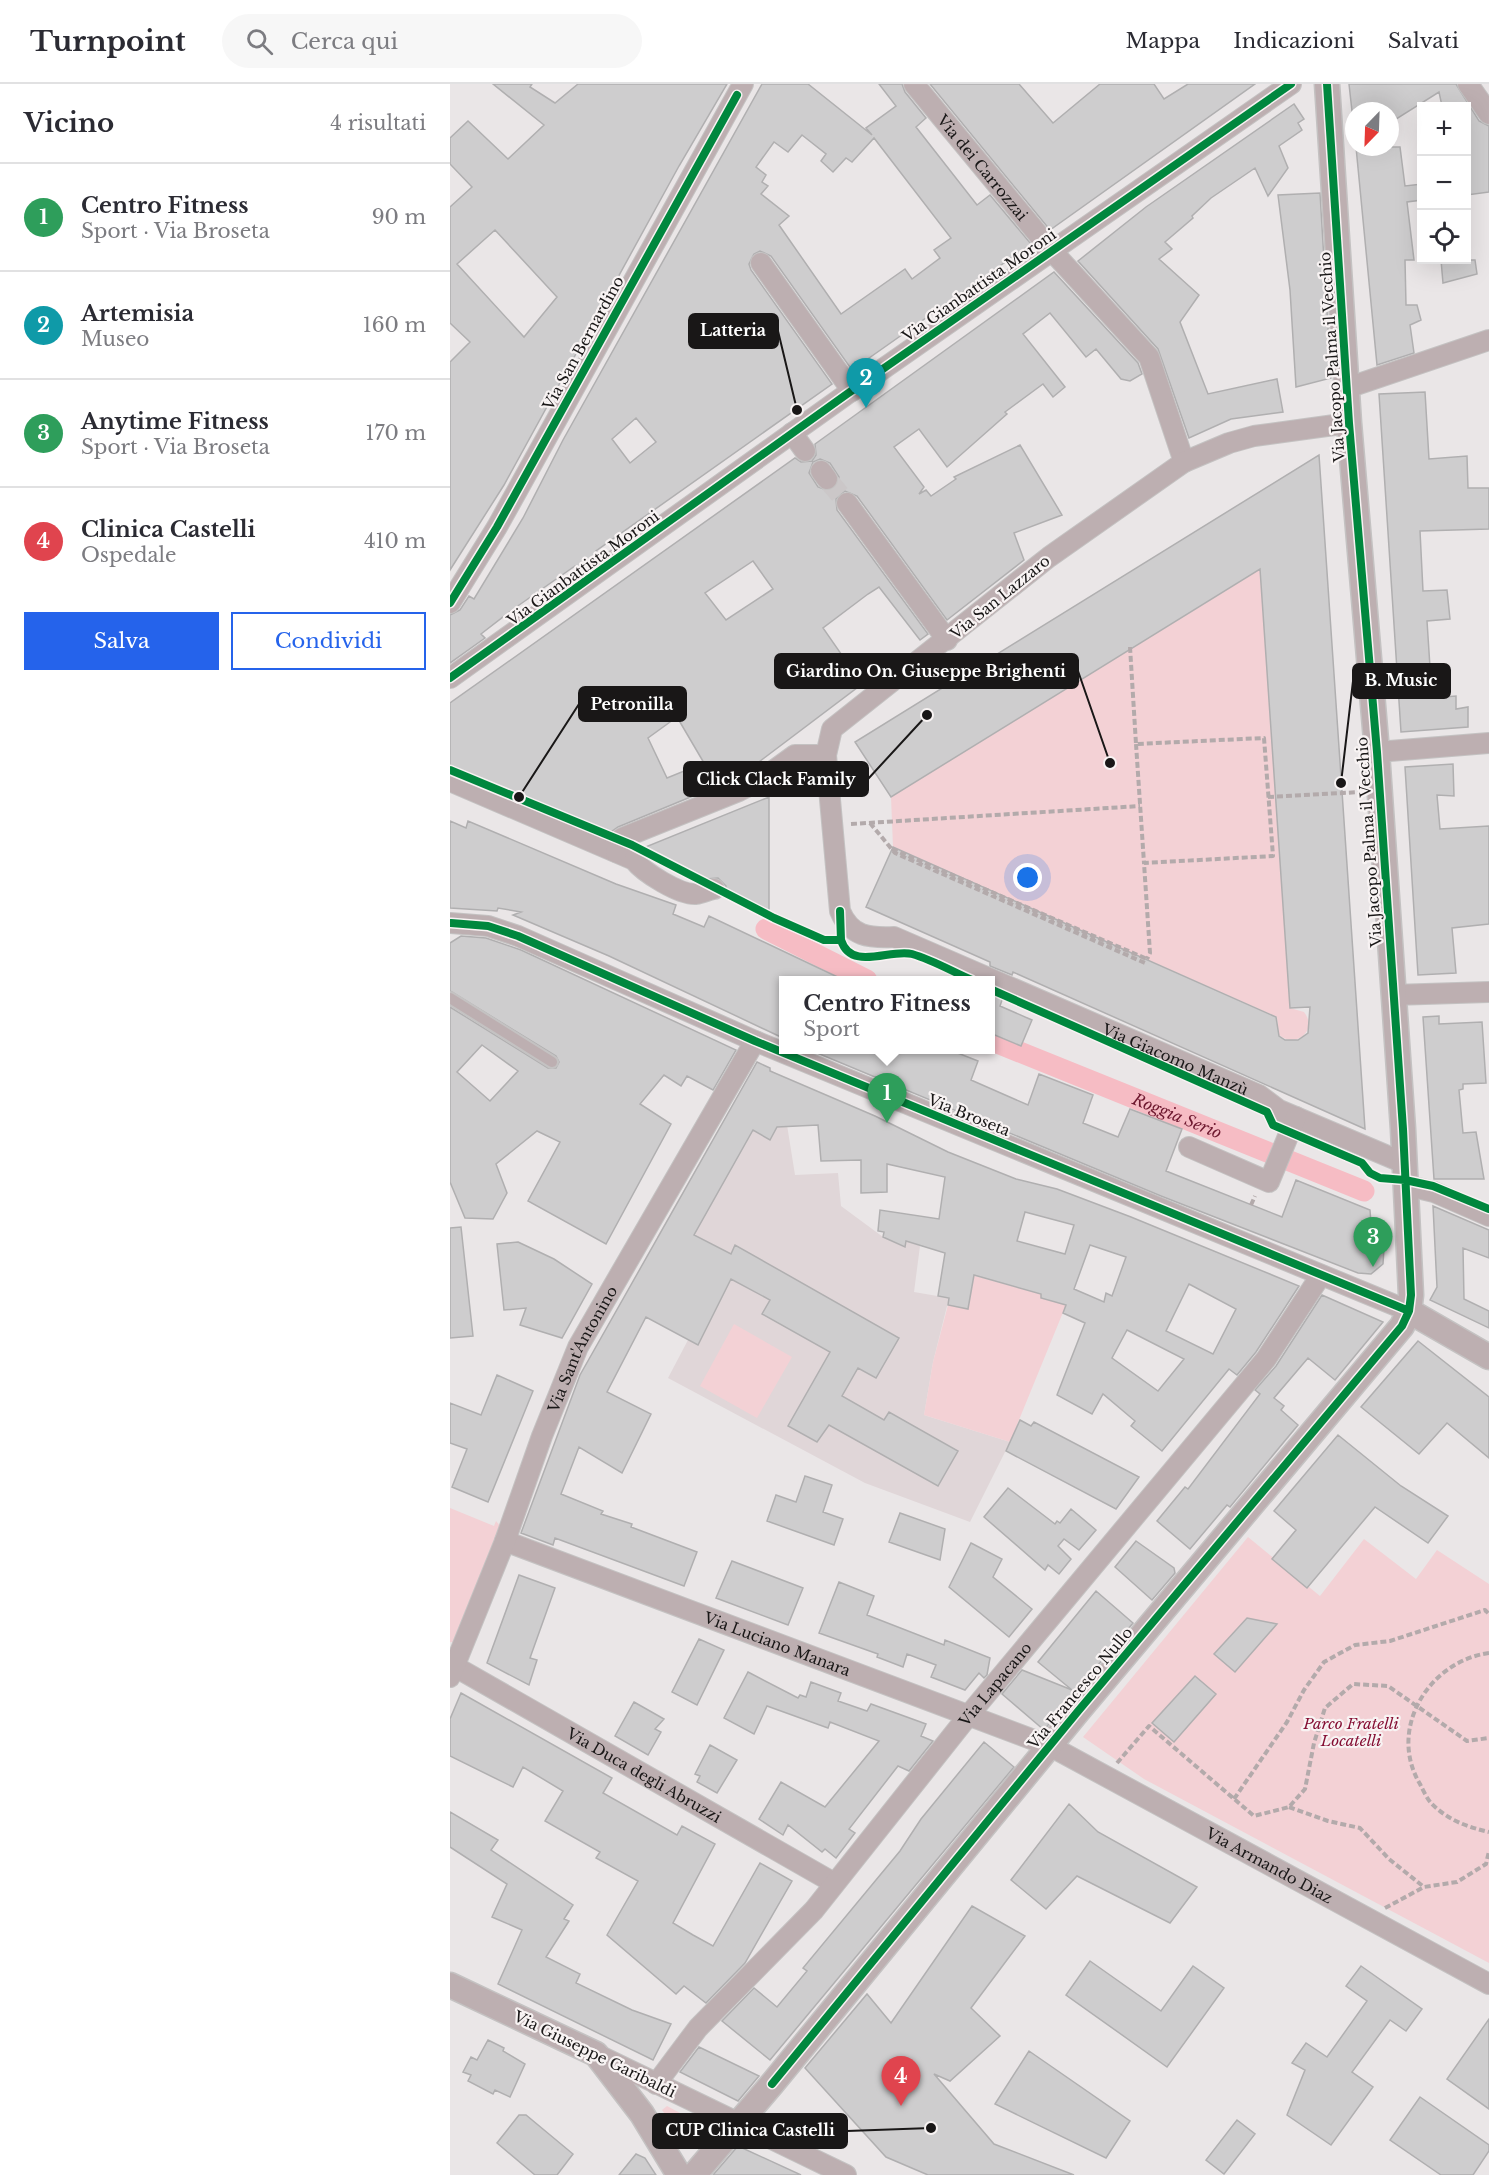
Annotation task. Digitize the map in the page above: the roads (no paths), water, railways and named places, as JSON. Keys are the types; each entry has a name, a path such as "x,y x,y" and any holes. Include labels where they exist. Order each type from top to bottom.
{"street":[{"name":"Via San Bernardino","path":"450,603 496,527 743,84"},
{"name":"Via dei Carrozzai","path":"914,84 1052,251"},
{"name":"Via Gianbattista Moroni","path":"450,678 852,391 1291,84"},
{"name":"Via Jacopo Palma il Vecchio","path":"1327,84 1349,423 1380,791 1409,1251 1409,1311"},
{"path":"1468,84 1489,114"},
{"path":"1052,251 1149,357 1184,462"},
{"path":"760,263 852,391"},
{"path":"1347,388 1489,340"},
{"name":"Via San Lazzaro","path":"826,755 832,729 1049,557 1184,462 1229,443 1254,436 1349,423"},
{"path":"792,434 805,451"},
{"path":"847,503 947,640"},
{"path":"1377,752 1489,743"},
{"path":"616,852 622,838 739,791 759,781 795,755 826,755"},
{"name":"Via Giacomo Manzù","path":"826,755 840,911 845,922 858,934 868,938 894,937 984,976"},
{"path":"450,781 634,860 643,871 656,879 693,894 714,889"},
{"name":"Via Broseta","path":"450,923 488,926 518,936 779,1051"},
{"name":"Via Giacomo Manzù","path":"995,981 1259,1095 1279,1110 1404,1174 1434,1192 1489,1216"},
{"path":"1393,995 1489,992"},
{"name":"Via Sant'Antonino","path":"452,1672 505,1541 542,1436 578,1347 755,1041"},
{"name":"Via Broseta","path":"786,1054 1409,1311 1489,1357"},
{"path":"1189,1147 1269,1182 1296,1118"},
{"name":"Via Lapacano","path":"656,2084 698,2028 814,1910 968,1716 1266,1359 1321,1275"},
{"name":"Via Francesco Nullo","path":"694,2175 1402,1326 1409,1311"},
{"name":"Via Luciano Manara","path":"505,1541 1050,1746"},
{"name":"Via Duca degli Abruzzi","path":"452,1672 834,1883"},
{"name":"Via Armando Diaz","path":"1050,1746 1489,1984"},
{"name":"Via Giuseppe Garibaldi","path":"450,1985 846,2175"},
{"path":"596,2054 642,2114 678,2175"}],"lane":[{"path":"450,998 552,1062"}],"waterway":[{"name":"Roggia Serio","path":"766,929 859,976"},
{"name":"Roggia Serio","path":"995,1042 1364,1191"}],"tunnel":[{"path":"827,479 847,503"}],"place":[{"name":"Artemisia","path":"866,408"},
{"name":"Latteria","path":"797,410"},
{"name":"Click Clack Family","path":"927,715"},
{"name":"Giardino On. Giuseppe Brighenti","path":"1110,763"},
{"name":"B. Music","path":"1341,783"},
{"name":"Petronilla","path":"519,797"},
{"name":"Centro Fitness","path":"887,1123"},
{"name":"Anytime Fitness","path":"1373,1267"},
{"name":"Clinica Castelli","path":"901,2106"},
{"name":"CUP Clinica Castelli","path":"931,2128"}],"park label":[{"name":"Parco Fratelli Locatelli","path":"1351,1732"}]}
